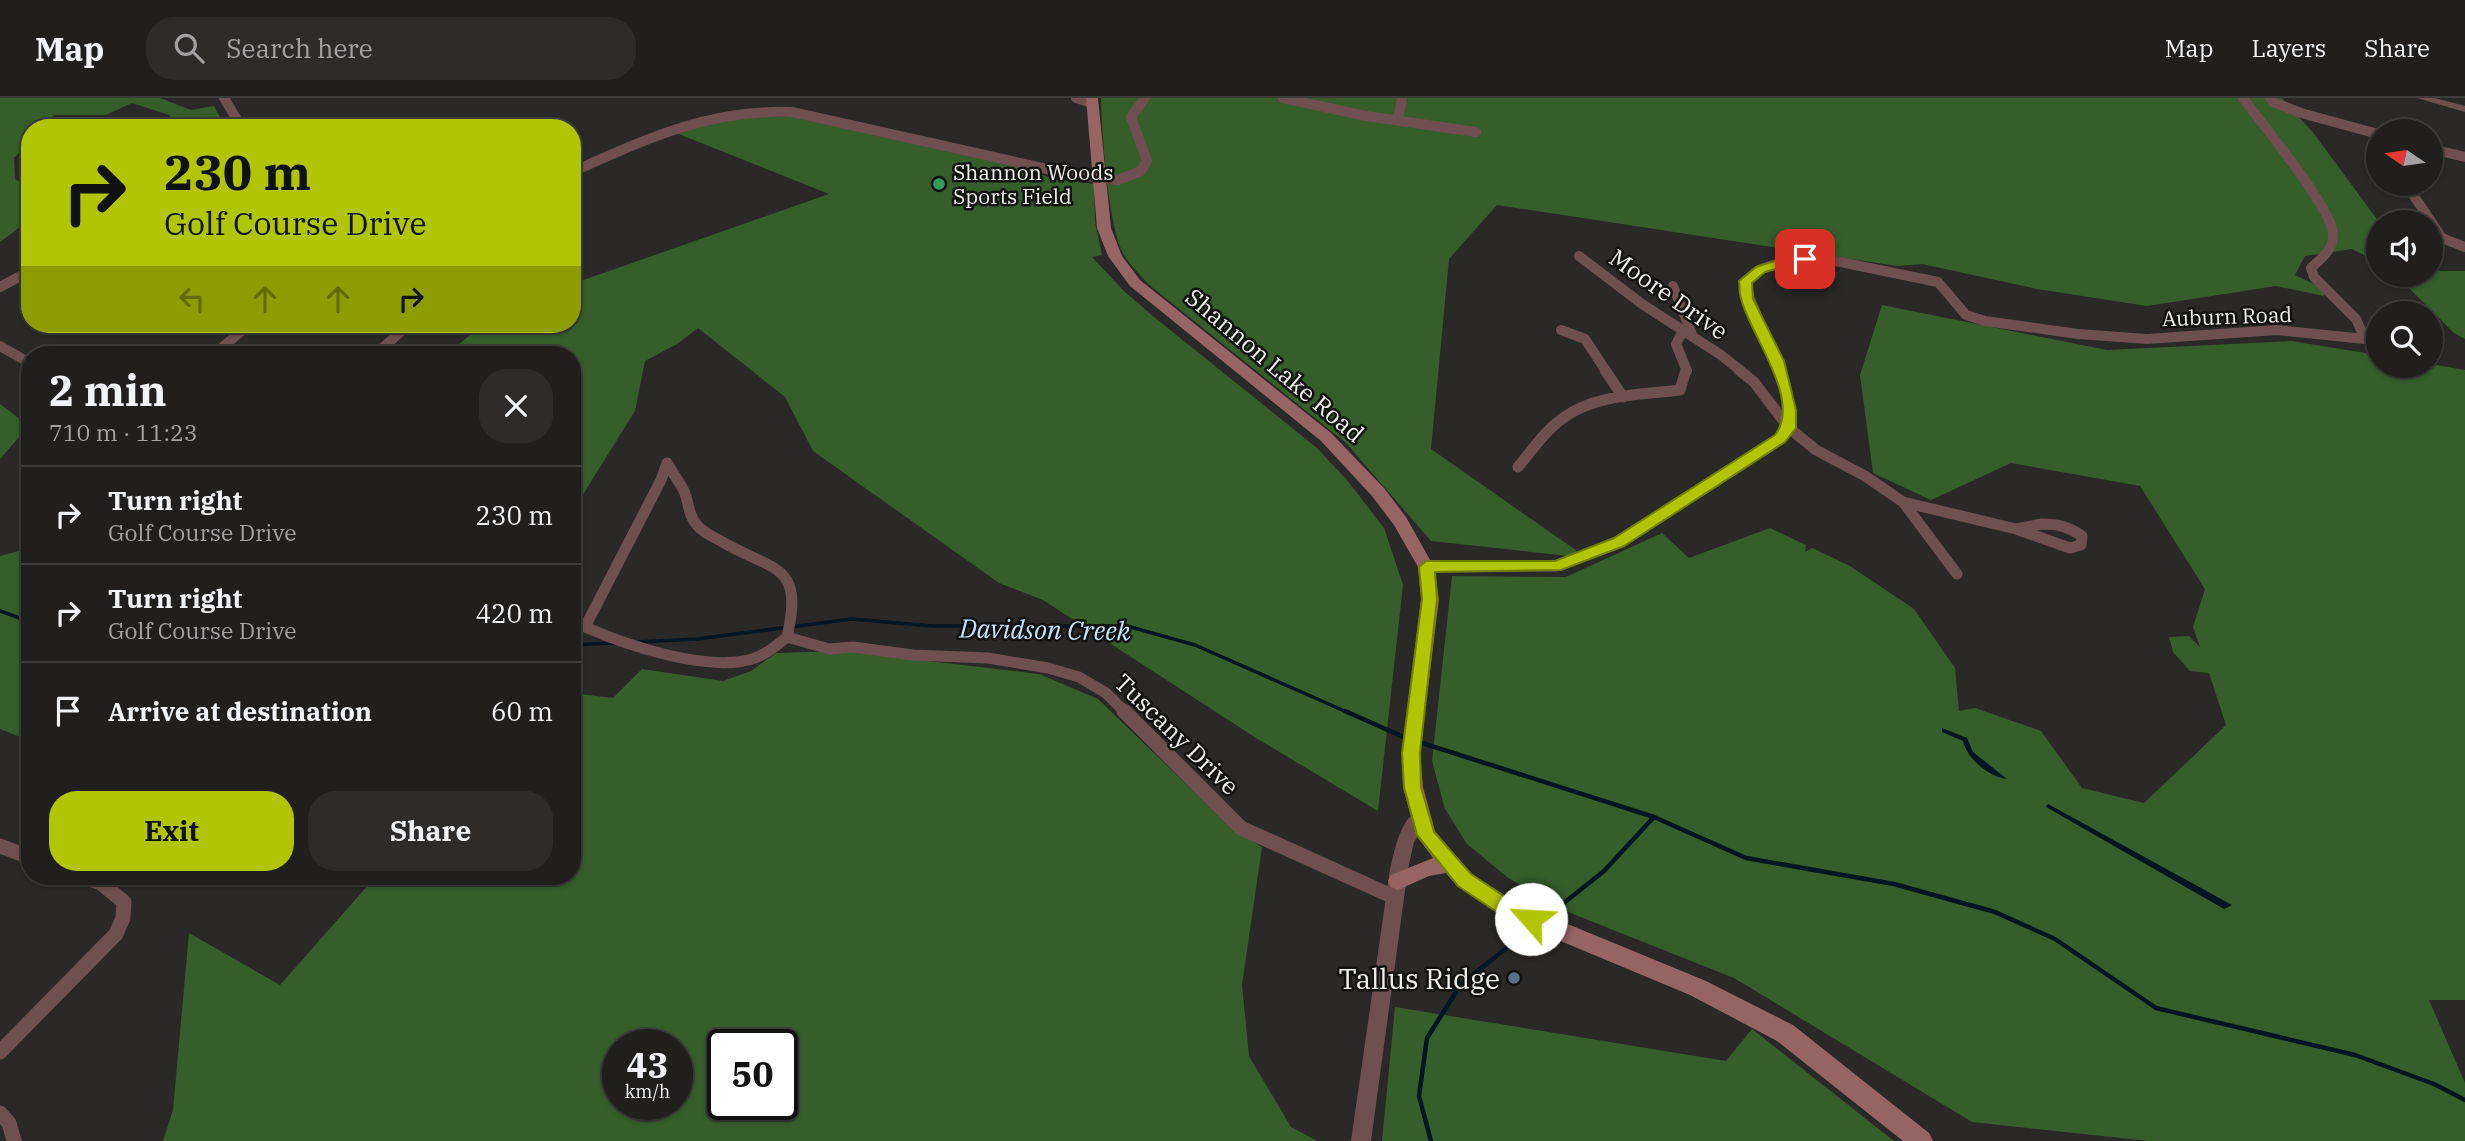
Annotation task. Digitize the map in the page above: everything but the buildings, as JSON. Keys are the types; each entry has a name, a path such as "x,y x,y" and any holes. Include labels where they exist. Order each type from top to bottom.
{"main road":[{"name":"Shannon Lake Road","path":"1092,100 1104,228 1109,243 1135,283 1326,437 1385,501 1417,546 1426,567 1430,599 1411,753 1413,787 1426,835 1464,880 1510,910 1698,988 1785,1034 1921,1141"},
{"path":"1397,890 1426,867 1451,863"}],"street":[{"path":"224,98 237,119"},
{"path":"1076,98 1092,100"},
{"path":"581,168 664,131 712,116 755,110 792,112 1065,173 1118,180 1141,171 1147,161 1131,117 1145,98"},
{"path":"1283,98 1399,116 1476,132"},
{"path":"1399,116 1402,98"},
{"path":"1399,116 1409,98"},
{"name":"Auburn Road","path":"1788,428 1789,410 1777,361 1747,299 1746,281 1761,269 1790,260 1821,258 1938,282 1966,315 1985,321 2078,334 2147,339 2277,330 2365,339 2365,334 2342,303 2311,274 2311,268 2329,251 2333,233 2317,199 2243,98"},
{"path":"2270,98 2301,113 2366,131"},
{"path":"2422,98 2465,109"},
{"path":"2443,152 2465,157"},
{"path":"2414,196 2442,238 2465,247"},
{"name":"Moore Drive","path":"1579,256 1754,382 1788,428 1816,450 1865,476 1903,502 2016,529 2070,548 2081,545 2082,536 2073,527 2056,523 2016,529"},
{"path":"0,287 21,276"},
{"path":"1518,467 1561,419 1577,408 1623,397 1680,390 1687,371 1676,344 1688,334 1673,286"},
{"path":"1561,330 1585,339 1623,397"},
{"path":"224,346 239,333"},
{"path":"385,346 399,333"},
{"path":"0,346 21,358"},
{"path":"1426,567 1556,566 1619,542 1780,438 1788,428"},
{"path":"581,624 661,480 667,463 685,493 687,507 697,526 723,544 774,566 790,578 796,600 787,637 765,654 750,660 716,661 647,651 581,629"},
{"path":"1903,502 1957,574"},
{"name":"Tuscany Drive","path":"787,637 829,649 853,647 913,655 988,658 1048,668 1079,677 1106,693 1241,828 1397,890"},
{"path":"1361,1141 1406,841 1421,817"},
{"path":"0,846 21,854"},
{"path":"0,1052 116,934 124,902 103,885"},
{"path":"0,1112 9,1123 14,1141"}],"green space":[{"path":"0,98 160,98 191,110 214,106 221,119 173,119 169,115 132,103 106,115 54,115 50,119 21,119 21,151 14,158 15,179 21,182 21,225 0,242"},
{"path":"1101,98 2282,98 2315,135 2370,210 2366,210 2366,256 2352,249 2305,256 2295,275 2324,289 2324,296 2276,286 2147,306 2037,289 1922,264 1897,266 1497,205 1449,259 1431,449 1587,558 1431,541 1346,443 1148,284 1130,263 1118,241 1104,156"},
{"path":"727,117 793,117 1026,169 1053,179 1094,184 1095,222 1102,255 1092,257 1125,292 1154,317 1317,448 1347,480 1384,528 1403,585 1378,811 1253,736 1043,600 999,583 813,451 785,397 698,328 677,344 645,361 635,411 581,498 581,346 457,346 472,333 581,333 581,281 829,194 676,133"},
{"path":"2443,271 2465,271 2465,339 2443,322 2443,301 2422,301 2408,287 2443,287"},
{"path":"1882,305 2107,350 2291,341 2366,353 2366,378 2443,378 2443,366 2465,370 2465,1000 2429,1000 2465,1083 2465,1141 2149,1141 1972,1122 1734,978 1558,908 1507,877 1467,844 1445,809 1432,761 1452,576 1566,577 1662,533 1689,558 1770,528 1806,545 1805,552 1812,548 1850,566 1914,609 1955,668 1959,711 1975,708 2041,731 2082,788 2144,803 2226,725 2209,673 2190,671 2173,652 2169,637 2189,636 2200,647 2193,627 2205,589 2140,486 2011,463 1931,500 1873,473 1860,375"},
{"path":"0,404 21,420 21,435 0,459"},
{"path":"21,550 21,737 0,729 0,556"},
{"path":"844,651 1039,674 1098,699 1235,831 1262,847 1242,985 1249,1056 1291,1127 1317,1141 163,1141 173,1110 189,933 280,985 368,885 581,885 581,694 613,698 642,669 723,681 751,671 776,653"},
{"path":"1395,1007 1726,1061 1752,1029 1894,1141 1382,1141"}],"water":[{"path":"1942,728 1967,738 1973,752 2007,779 1993,775 1980,766 1969,754 1963,741 1942,732"},
{"path":"2048,804 2232,905 2224,909 2046,807"}],"waterway":[{"name":"Davidson Creek","path":"0,611 21,619"},
{"name":"Davidson Creek","path":"638,642 697,639 852,619 932,626 1127,626 1195,645 1349,713"},
{"name":"Davidson Creek","path":"581,645 613,643"},
{"name":"Davidson Creek","path":"1345,711 1408,739"},
{"name":"Davidson Creek","path":"1419,742 1654,817"},
{"path":"1545,918 1604,871 1654,817"},
{"path":"1654,817 1746,858 1894,884 1995,912 2055,939 2156,1008 2355,1055 2434,1084 2465,1100"},
{"path":"1431,1141 1419,1096 1427,1038 1461,984 1533,927"}],"place":[{"name":"Shannon Woods Sports Field","path":"939,184"},
{"name":"Tallus Ridge","path":"1514,978"}],"route":[{"path":"1531,919 1510,910 1464,880 1426,835 1413,787 1411,753 1430,599 1426,567 1556,566 1619,542 1780,438 1788,428 1789,410 1777,361 1747,299 1746,281 1761,269 1790,260 1805,259"}]}
